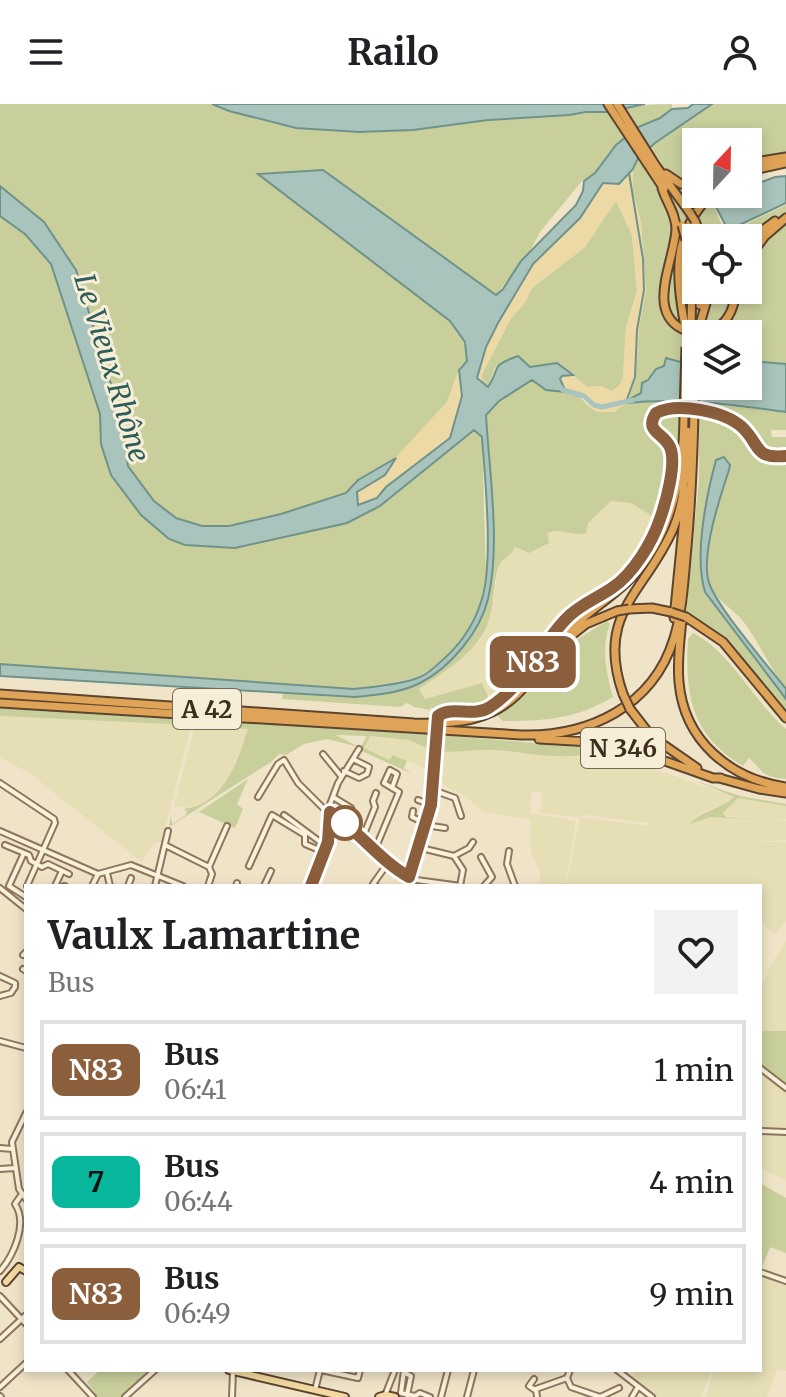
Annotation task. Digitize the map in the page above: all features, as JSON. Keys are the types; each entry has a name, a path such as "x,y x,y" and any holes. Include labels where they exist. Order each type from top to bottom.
{"highway":[{"path":"608,104 655,167 682,184"},
{"path":"617,104 666,186 695,224"},
{"path":"762,162 786,160"},
{"path":"762,167 786,160"},
{"path":"666,186 676,228 664,290 665,307 670,318 688,331 712,331 727,319 732,304"},
{"name":"N 346","path":"666,186 686,240 692,282 692,320"},
{"path":"688,320 677,282 678,258 688,226 702,208"},
{"path":"762,232 786,216"},
{"path":"762,240 786,216"},
{"name":"N 346","path":"689,400 684,487 674,527 621,616 616,644 617,674 630,709 659,743 696,767 721,778 759,789 786,790"},
{"name":"A 42","path":"0,694 414,723 451,724 476,719 504,706 528,683 577,623 633,576 659,540 674,503 690,400"},
{"name":"N 346","path":"674,527 688,415"},
{"name":"A 42","path":"0,703 521,735 552,734 584,728 611,717 632,702 653,680 674,637 683,590 691,500 688,415"},
{"path":"414,723 504,730 552,730 593,721 630,698 659,663 673,625 685,507 684,487"},
{"name":"N 346","path":"683,590 678,667 681,698 689,720 699,738 723,763 748,777 786,790"},
{"path":"555,649 586,624 617,611 652,608 671,612 702,626 723,642 786,718"},
{"name":"N 346","path":"521,735 631,749 713,778 721,778"}],"main road":[{"path":"3,1284 23,1267"},
{"path":"239,1372 345,1397"},
{"path":"381,1396 394,1397"}],"street":[{"path":"437,720 443,712 473,714 491,707 520,680 568,616 615,586 632,567 655,532 668,488 671,448 654,431 651,423 658,411 704,410 725,418"},
{"path":"408,884 431,805 436,735"},
{"path":"312,884 325,850 333,797 343,773 359,749"},
{"path":"323,754 343,773 359,778 367,774 369,767 353,759"},
{"path":"258,797 278,764 285,761 298,783 388,863 409,878 447,884"},
{"path":"0,783 54,819 55,823 28,884"},
{"path":"374,852 399,792 392,788"},
{"path":"433,790 455,798 461,816"},
{"path":"362,840 375,807 373,801 376,793"},
{"path":"333,797 351,808"},
{"path":"418,800 431,805"},
{"path":"413,811 412,817 425,824 445,828"},
{"path":"249,866 272,815 305,835 305,844 325,850"},
{"path":"284,815 325,850"},
{"path":"209,867 227,826"},
{"path":"0,831 98,874 131,865 177,884"},
{"path":"156,884 168,831"},
{"path":"417,847 454,856 469,848 473,842"},
{"path":"5,845 24,853 42,867 48,864 69,874"},
{"path":"165,845 209,867 212,874 209,884"},
{"path":"509,851 507,864 514,884"},
{"path":"19,903 24,896 9,886 24,853"},
{"path":"454,856 463,870 460,884"},
{"path":"481,857 492,877 486,884"},
{"path":"375,884 388,863"},
{"path":"56,884 62,871"},
{"path":"265,884 271,871"},
{"path":"107,873 110,884"},
{"path":"93,884 98,874"},
{"path":"129,884 131,878"},
{"path":"267,880 276,883"},
{"path":"0,888 24,907"},
{"path":"0,976 15,983 15,987 11,993 0,996"},
{"path":"0,1041 24,1048"},
{"path":"762,1070 786,1088"},
{"path":"24,1117 13,1138 12,1149 24,1196"},
{"path":"762,1131 786,1132"},
{"path":"0,1148 12,1149"},
{"path":"0,1169 15,1168"},
{"path":"0,1271 6,1264 22,1222 21,1212 15,1204 22,1194"},
{"path":"762,1273 786,1281"},
{"path":"0,1296 24,1320 0,1339"},
{"path":"0,1387 24,1365"},
{"path":"70,1372 93,1397"},
{"path":"125,1397 153,1372"},
{"path":"231,1372 233,1397"},
{"path":"315,1390 320,1372"},
{"path":"330,1372 358,1378 360,1372"},
{"path":"404,1372 400,1392 430,1397"},
{"path":"441,1397 447,1372"},
{"path":"467,1397 473,1372"},
{"path":"569,1372 567,1378 571,1387 600,1397 619,1388"},
{"path":"619,1372 652,1397"},
{"path":"381,1396 389,1390 394,1373"},
{"path":"394,1373 394,1397"},
{"path":"535,1390 567,1378"},
{"path":"534,1379 529,1386 535,1390 537,1397"},
{"path":"632,1397 638,1387"}],"shaded area":[{"path":"610,501 631,503 658,520 623,577 568,614 522,674 491,704 482,683 424,699 419,689 479,642 488,623 499,566 515,547 526,553 545,545 547,533 565,531 587,523"},
{"path":"0,716 191,725 162,841 153,844 142,862 29,773 0,757"},
{"path":"195,726 249,729 227,781 218,793 197,807 174,807"},
{"path":"369,736 426,745 430,753 429,770 393,755 389,761 364,748"},
{"path":"485,750 565,756 594,752 626,759 734,797 725,805 704,811 692,822 710,817 786,821 786,840 755,842 786,842 786,921 775,935 762,922 762,884 566,884 580,817 649,826 649,823 540,813 543,794 534,791 531,795 531,813 576,821 565,884 539,884 540,872 531,852 531,820 482,811 465,796 439,783 439,751"},
{"path":"738,798 786,806 786,820 724,816 723,813"},
{"path":"786,940 786,1031 762,1031 762,986"},
{"path":"762,1071 786,1090 786,1131 763,1129"},
{"path":"762,1133 786,1136 786,1181 762,1168"},
{"path":"762,1274 786,1283 786,1371 777,1370 767,1397 706,1397 713,1372 762,1372"},
{"path":"636,1372 711,1372 701,1397 657,1397 631,1378"}],"green space":[{"path":"0,104 212,104 286,125 365,132 609,112 651,105 672,104 672,109 638,127 616,145 595,173 582,181 540,232 530,251 496,295 323,170 260,175 450,321 465,342 467,361 460,366 447,402 396,458 358,480 346,493 281,514 229,526 202,526 176,519 154,501 128,466 121,417 76,270 44,222 0,186"},
{"path":"712,104 786,104 786,166 762,169 762,128 682,128 682,208 715,208 721,224 682,224 682,304 762,304 762,224 747,224 786,205 786,364 762,362 762,320 682,320 682,362 666,358 664,366 643,384 641,393 628,400 635,376 646,290 641,223 633,193 633,165 638,158 648,173 661,162 651,147"},
{"path":"616,200 632,235 637,291 626,328 623,378 619,386 612,391 599,386 587,387 557,363 530,367 502,362 494,369 489,388 482,380 482,374 511,318 524,304 532,288 585,247"},
{"path":"0,216 25,234 51,264 100,414 101,445 169,539 185,545 235,548 347,523 380,506 474,430 482,437 486,572 482,600 473,622 456,646 438,664 417,678 354,689 0,664"},
{"path":"532,380 548,389 576,396 594,410 602,412 638,402 682,403 679,449 667,453 660,509 655,518 631,503 611,501 588,523 586,534 547,533 549,543 529,553 515,547 499,566 489,620 478,642 450,668 419,689 425,699 482,683 491,703 471,709 435,710 431,707 430,710 407,703 400,707 282,699 283,693 344,697 380,694 442,668 465,645 481,617 493,551 486,415 499,401"},
{"path":"699,403 786,412 786,430 771,430 772,437 786,437 786,689 743,621 709,585 709,545 729,470 712,475 702,534 701,564 705,593 786,699 786,711 722,636 686,613 699,479 699,414 726,421 729,417 699,406"},
{"path":"607,621 610,624 606,660 613,697 586,710 547,719 503,721 495,714 523,697 563,648"},
{"path":"693,633 719,652 786,729 786,779 768,775 749,758 743,766 712,741 702,727 690,696 688,679 688,639"},
{"path":"0,707 435,735 432,741 432,772 429,770 429,749 409,740 370,736 364,748 389,760 393,755 407,761 404,768 411,773 359,750 367,736 336,735 359,747 327,739 304,744 286,755 279,754 169,827 171,815 172,824 186,815 187,811 183,809 197,806 219,791 233,768 248,729 196,726 193,730 190,725 0,716"},
{"path":"438,735 589,747 591,751 569,756 496,750 439,751"},
{"path":"248,779 237,804 243,809 235,828 199,812"},
{"path":"696,781 740,796 786,804 738,798 723,813 726,817 786,821 710,817 690,824 734,797"},
{"path":"762,1031 786,1031 786,1086 762,1068"},
{"path":"762,1184 786,1198 786,1253 770,1247 762,1267"},
{"path":"98,1372 149,1372 121,1397 98,1397 87,1382"}],"sand":[{"path":"633,169 633,193 641,223 646,290 639,327 636,376 627,403 614,412 597,412 583,397 563,390 560,380 562,376 573,375 587,387 600,386 612,391 623,378 626,328 637,291 632,235 616,201 585,247 532,288 524,304 511,318 482,374 482,380 489,388 476,379 486,347 533,264 580,218 603,183 619,184"},
{"path":"459,370 462,395 450,438 386,487 377,498 358,505 357,491 384,475 447,402"}],"water":[{"path":"212,104 645,104 608,112 359,132 296,128"},
{"path":"693,104 712,104 655,143 638,158 633,169 619,184 603,183 580,218 533,264 486,347 477,378 488,387 497,368 518,356 530,367 557,363 573,375 560,379 566,392 546,390 532,380 499,401 486,415 494,532 492,578 478,624 453,659 420,683 405,689 354,697 0,676 0,664 354,689 407,681 433,668 454,649 468,630 485,586 488,544 482,437 474,430 380,506 347,523 235,548 185,545 169,539 141,515 111,475 101,444 100,414 51,264 25,234 0,216 0,186 44,222 76,270 121,417 128,466 154,501 176,518 202,526 229,526 281,514 346,493 358,480 396,458 385,475 357,492 358,505 377,498 386,487 450,438 462,396 459,370 467,361 465,342 450,321 258,174 323,170 496,295 521,261 576,205 584,181 595,173 616,145 638,127 672,109 688,108"},
{"path":"786,176 786,203 742,224 725,224 717,208 762,208 762,182"},
{"path":"666,358 682,362 682,400 762,400 762,362 786,364 786,412 687,401 627,403 641,393 642,383 656,369 664,366"},
{"path":"724,457 730,465 707,554 708,579 719,603 786,689 786,699 705,592 701,561 703,526 716,460"}],"waterway":[{"path":"626,402 635,377 637,330 644,290 643,259 629,173"},
{"path":"559,386 602,407 633,400"}],"bus line":[{"name":"N83","path":"312,884 328,842 330,812 348,825 379,857 409,877 431,805 438,716 443,712 478,713 499,701 520,680 568,616 615,586 649,544 660,521 672,460 668,443 652,429 651,423 658,411 704,410 743,428 765,456 786,456"}],"water label":[{"name":"Le Vieux Rhône","path":"112,368"}]}
